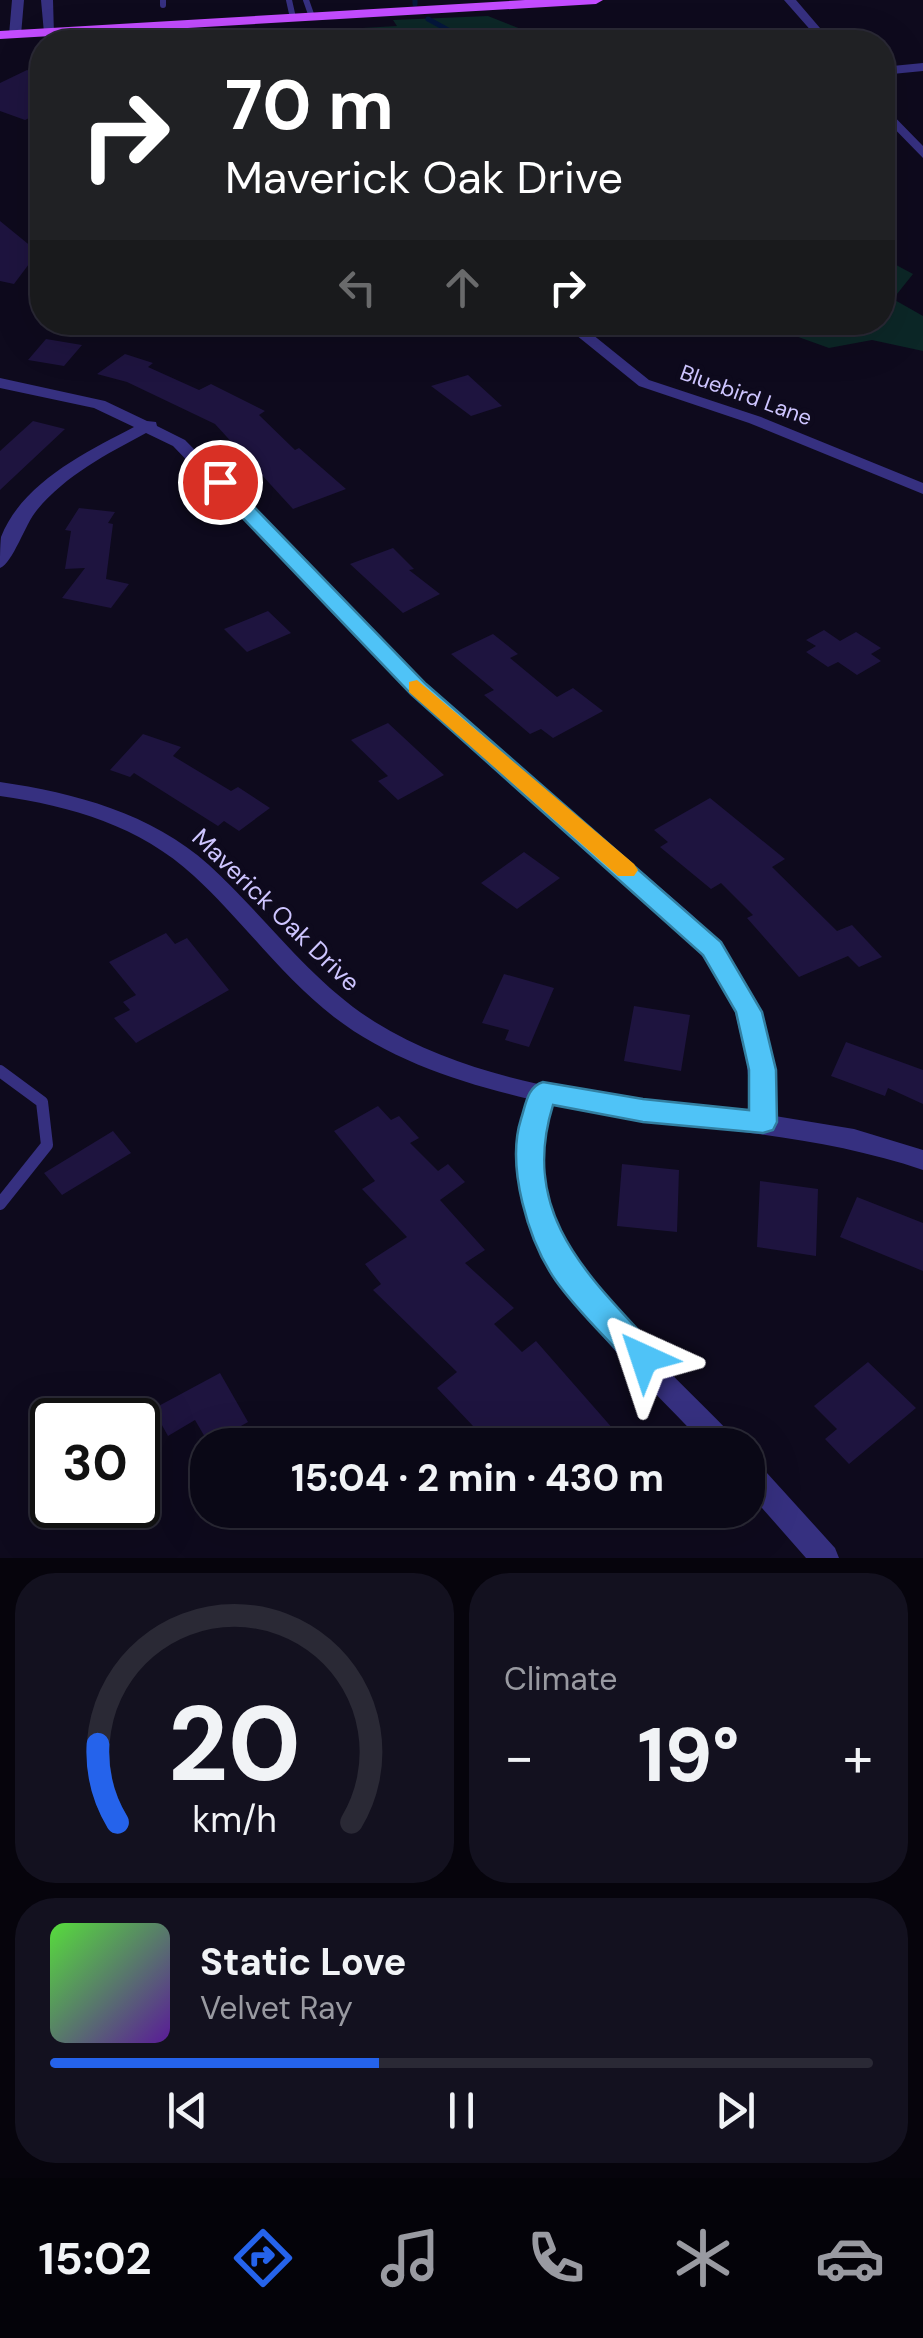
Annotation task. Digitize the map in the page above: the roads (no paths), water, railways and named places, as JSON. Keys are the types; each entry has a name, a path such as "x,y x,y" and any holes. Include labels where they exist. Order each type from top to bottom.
{"main road":[{"path":"161,30 596,0"}],"street":[{"path":"8,35 18,0"},
{"path":"47,0 50,30"},
{"path":"790,0 816,30"},
{"path":"895,70 923,67"},
{"path":"895,123 923,154"},
{"name":"Bluebird Lane","path":"584,335 644,382 755,420 923,489"},
{"path":"0,383 66,394 150,425 194,457 419,689 712,949 734,984 754,1029 762,1070 763,1122"},
{"path":"0,563 14,528 48,486 66,471 150,425"},
{"name":"Maverick Oak Drive","path":"0,789 46,794 96,809 160,839 201,870 301,977 340,1010 394,1043 448,1066 543,1093 643,1110 763,1122 854,1139 923,1160"},
{"path":"543,1093 530,1133 529,1170 540,1214 565,1271 708,1428"},
{"path":"765,1491 825,1558"}],"lane":[{"path":"289,0 293,18"},
{"path":"306,0 312,17"},
{"path":"0,1071 42,1102 47,1146 0,1204"}],"waterway":[{"path":"428,19 448,30"}]}
